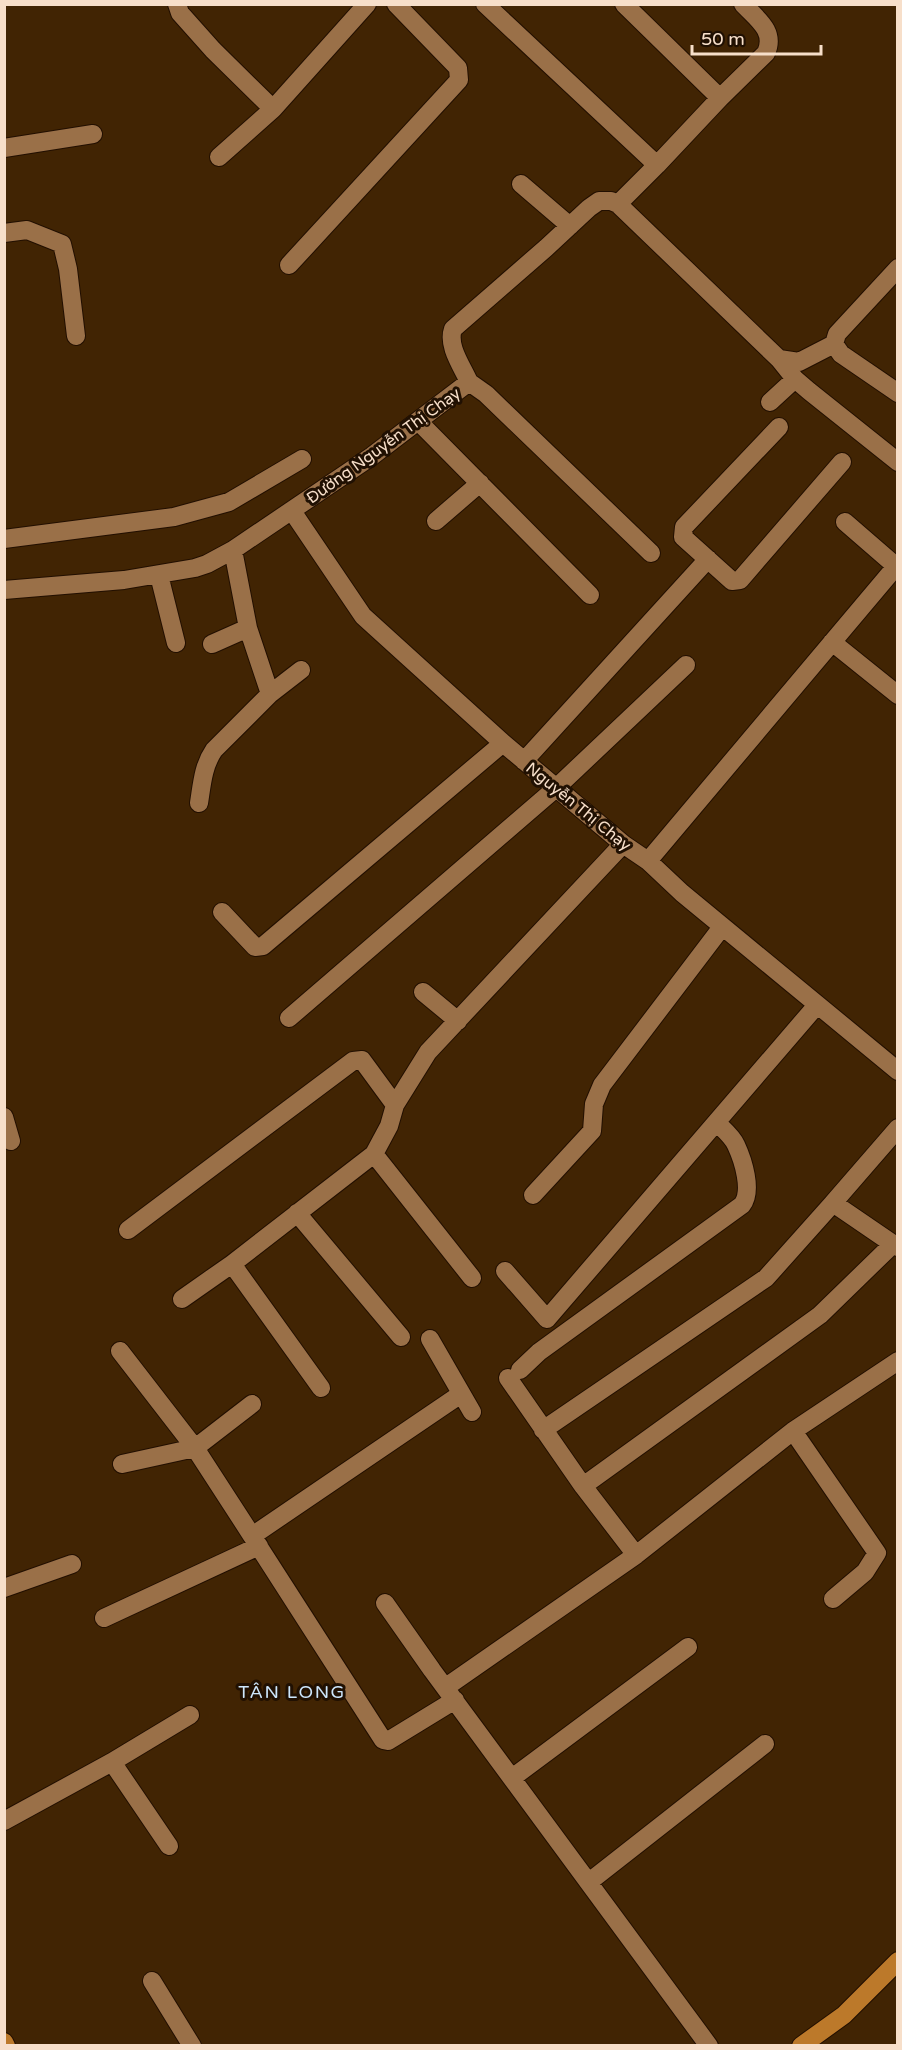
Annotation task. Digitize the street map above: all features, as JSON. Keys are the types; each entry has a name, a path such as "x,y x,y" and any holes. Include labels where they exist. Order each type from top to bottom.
{"main road":[{"path":"801,2046 844,2015 897,1965"}],"street":[{"path":"177,4 180,13 213,50 273,109"},
{"path":"219,157 273,109 367,4"},
{"path":"289,265 459,80 458,68 396,4"},
{"path":"485,4 657,165"},
{"path":"624,4 720,98"},
{"path":"743,4 766,28 770,45 766,53 618,204 779,359 795,378 897,462"},
{"path":"4,148 93,134"},
{"path":"521,184 570,226"},
{"name":"Đường Nguyễn Thị Chạy","path":"4,590 124,580 195,568 233,550 372,456 469,382 452,345 450,337 453,329 599,201 611,201 618,204"},
{"path":"4,233 27,230 62,244 68,269 76,336"},
{"path":"779,359 799,362 834,344 837,334 897,268"},
{"path":"834,344 841,354 897,393"},
{"path":"770,402 795,378"},
{"path":"469,382 486,394 651,554"},
{"path":"418,421 590,595"},
{"path":"779,427 684,527 683,537 732,581 741,580 842,462"},
{"path":"4,539 174,517 230,502 302,459"},
{"path":"436,520 480,483"},
{"name":"Nguyễn Thị Chạy","path":"292,511 363,616 524,761 623,844 648,861 722,927 897,1071"},
{"path":"648,861 897,566 845,522"},
{"path":"233,550 248,628 270,694"},
{"path":"524,761 708,559"},
{"path":"159,574 176,643"},
{"path":"212,644 248,628"},
{"path":"832,642 897,695"},
{"path":"289,1018 556,788 686,665"},
{"path":"199,803 208,758 270,694 301,670"},
{"path":"222,912 255,947 263,946 503,743"},
{"path":"182,1299 232,1264 374,1154 389,1126 394,1105 428,1052 623,844"},
{"path":"533,1195 592,1131 594,1104 602,1084 722,927"},
{"path":"423,992 458,1021"},
{"path":"547,1318 817,1005"},
{"path":"128,1230 352,1061 363,1060 394,1105"},
{"path":"4,1118 11,1140"},
{"path":"636,1555 543,1430 514,1374 538,1352 742,1205 747,1199 748,1189 735,1143 717,1123"},
{"path":"543,1430 766,1278 897,1128"},
{"path":"374,1154 472,1278"},
{"path":"583,1486 820,1315 895,1245 833,1203"},
{"path":"297,1213 401,1337"},
{"path":"232,1264 321,1388"},
{"path":"505,1271 560,1336"},
{"path":"430,1339 472,1412"},
{"path":"120,1351 195,1448 383,1740 388,1741 636,1555 793,1431 897,1361"},
{"path":"104,1618 256,1541 461,1394"},
{"path":"122,1464 195,1448 252,1404"},
{"path":"793,1431 876,1553 865,1572 832,1599"},
{"path":"4,1588 72,1564"},
{"path":"385,1603 709,2046"},
{"path":"512,1778 688,1647"},
{"path":"4,1821 112,1762 190,1715"},
{"path":"589,1882 765,1744"},
{"path":"112,1762 169,1846"},
{"path":"152,1982 192,2046"}],"district":[{"name":"TÂN LONG","path":"292,1692"}]}
